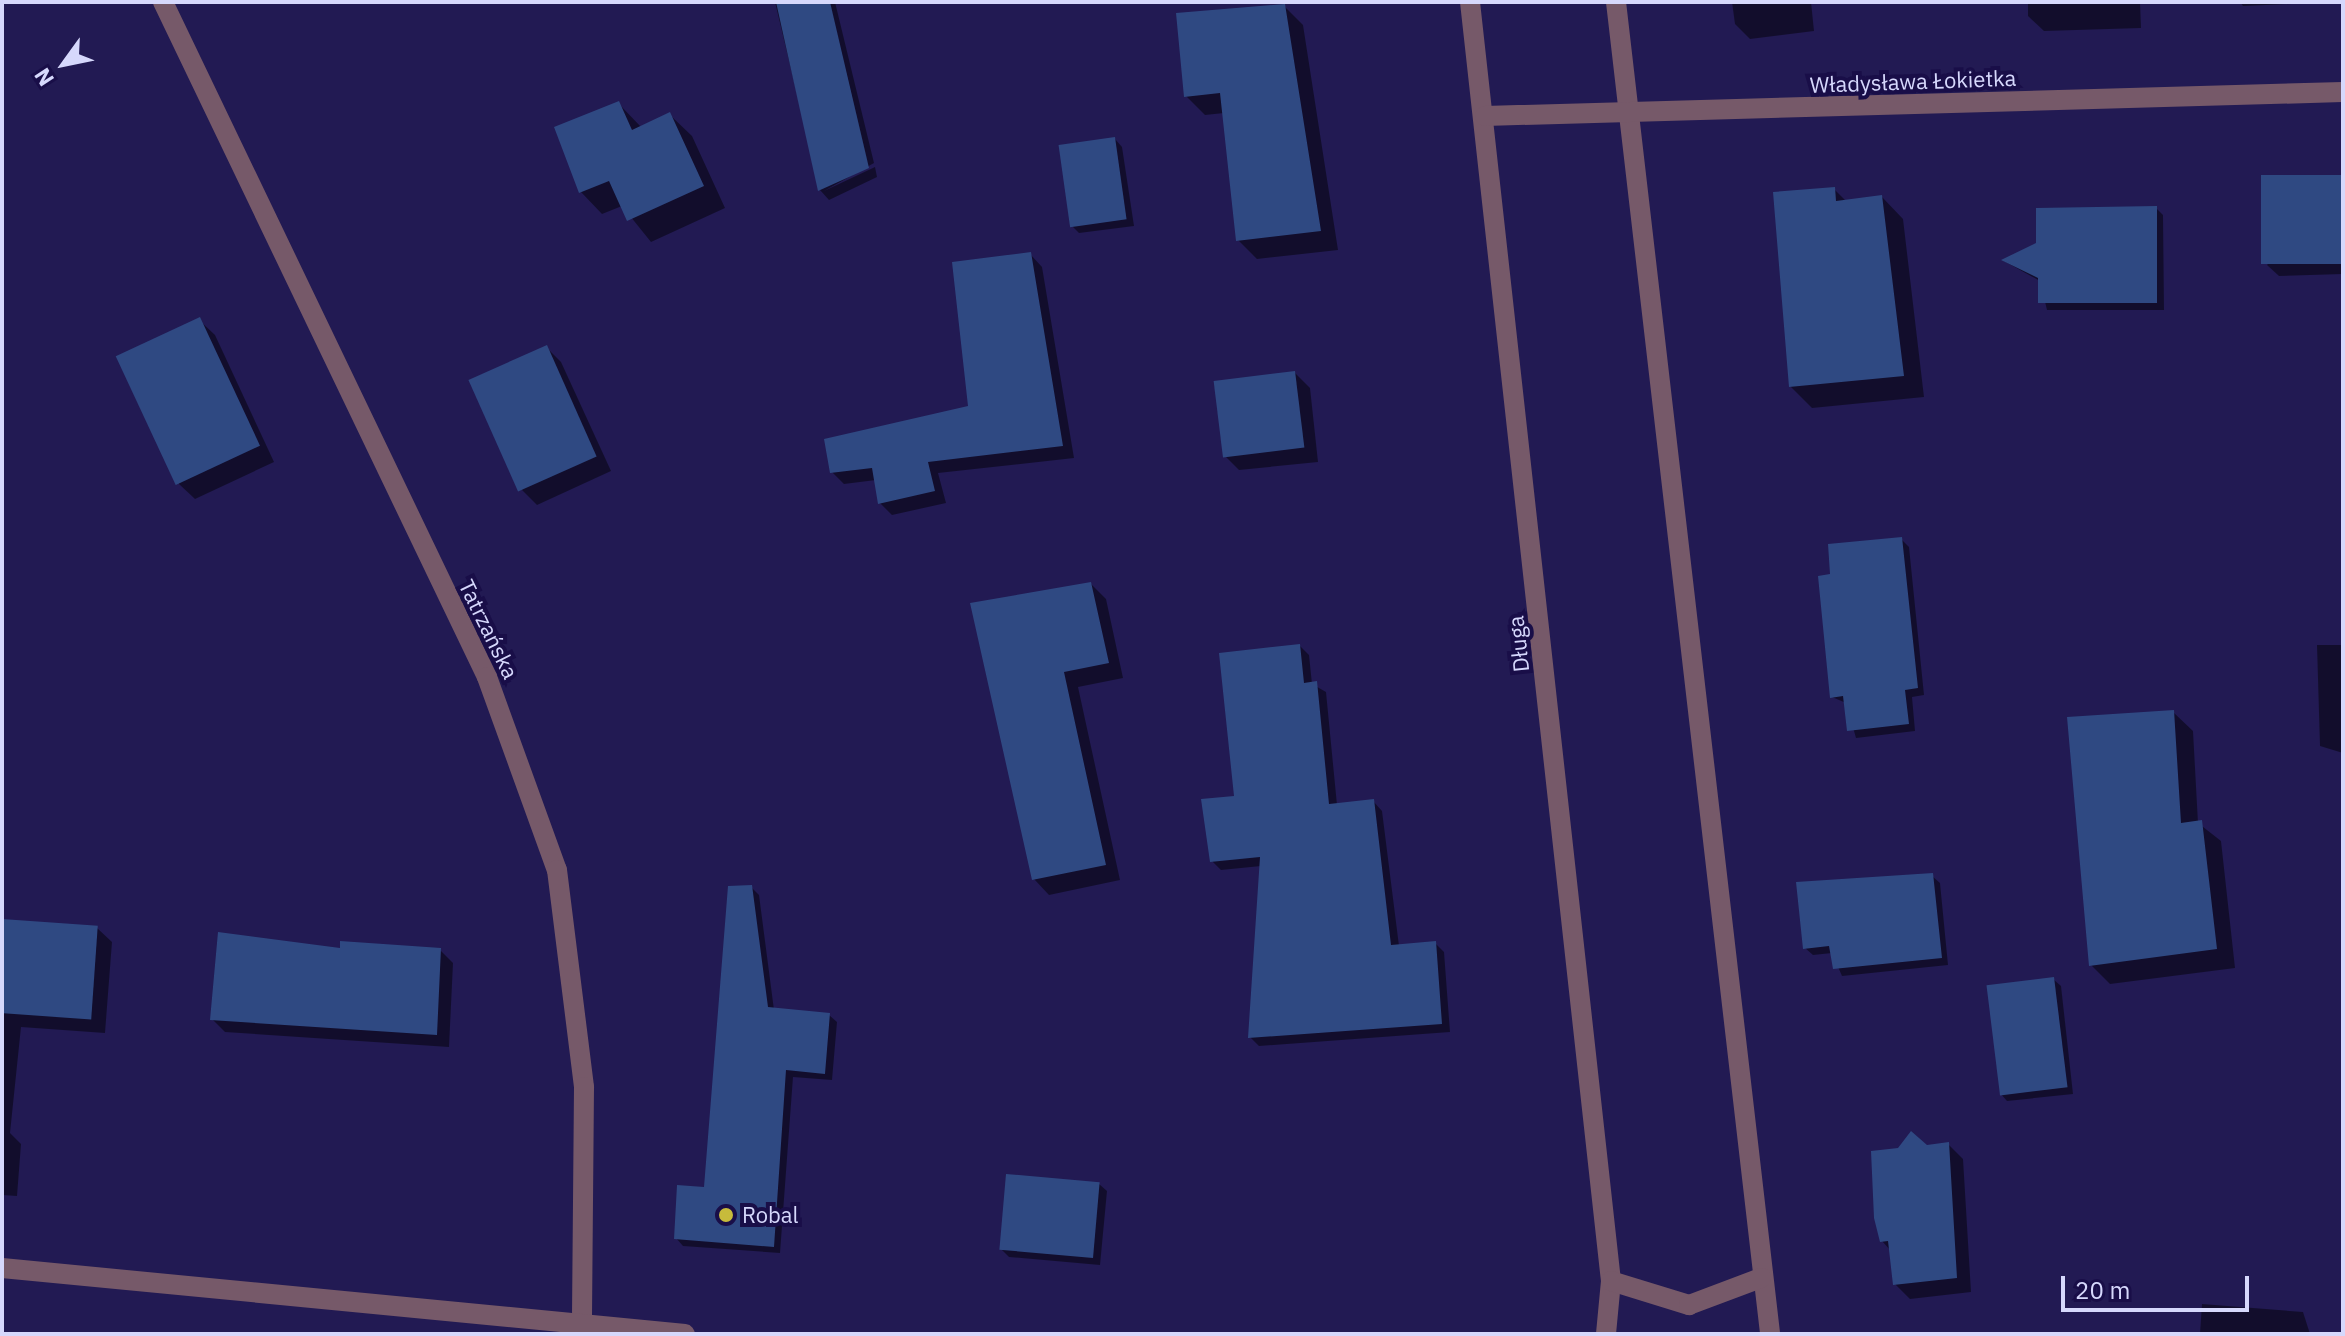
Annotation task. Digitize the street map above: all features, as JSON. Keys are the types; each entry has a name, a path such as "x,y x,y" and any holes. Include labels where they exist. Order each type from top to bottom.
{"street":[{"name":"Tatrzańska","path":"163,2 487,677 557,870 584,1087 582,1326"},
{"name":"Długa","path":"1470,2 1485,116 1611,1281 1606,1334"},
{"path":"1616,2 1761,1278 1770,1334"},
{"name":"Władysława Łokietka","path":"1485,116 2343,92"},
{"path":"2,1268 685,1334"},
{"path":"1611,1281 1689,1305 1761,1278"}],"building":[{"path":"776,2 830,2 869,168 818,191"},
{"path":"1285,4 1321,231 1236,241 1220,93 1184,97 1176,13"},
{"path":"619,101 632,130 670,112 704,186 627,221 609,181 579,193 554,127"},
{"path":"1115,137 1127,219 1070,227 1059,145"},
{"path":"2261,175 2343,175 2343,264 2261,264"},
{"path":"1835,187 1836,201 1882,195 1904,376 1789,387 1773,192"},
{"path":"2157,206 2157,303 2038,303 2038,278 2001,260 2036,243 2036,208"},
{"path":"1031,252 1063,446 928,462 935,491 878,504 872,468 830,473 824,439 968,406 952,262"},
{"path":"200,317 260,446 176,485 116,356"},
{"path":"547,345 597,456 518,491 468,380"},
{"path":"1295,371 1304,447 1223,457 1214,381"},
{"path":"1902,537 1918,688 1905,690 1909,724 1847,731 1843,696 1830,698 1818,576 1830,574 1828,544"},
{"path":"1091,582 1109,663 1064,672 1106,865 1032,880 970,603"},
{"path":"1300,644 1304,683 1317,681 1329,804 1374,799 1391,945 1436,941 1442,1024 1248,1038 1260,857 1210,862 1201,799 1234,796 1219,653"},
{"path":"2174,710 2181,823 2202,820 2217,949 2089,966 2067,717"},
{"path":"1933,873 1942,958 1833,969 1829,946 1803,949 1796,882"},
{"path":"752,885 768,1007 830,1013 825,1074 786,1070 774,1247 674,1239 677,1185 704,1187 728,886"},
{"path":"2,919 98,926 91,1019 2,1013"},
{"path":"218,932 340,948 340,941 441,948 437,1035 210,1020"},
{"path":"2054,977 2068,1087 2000,1095 1987,985"},
{"path":"1911,1131 1927,1145 1949,1142 1957,1278 1893,1285 1888,1241 1880,1242 1874,1218 1871,1151 1898,1148"},
{"path":"1006,1174 1100,1182 1093,1258 999,1250"}],"place":[{"name":"Robal","path":"726,1215"}]}
